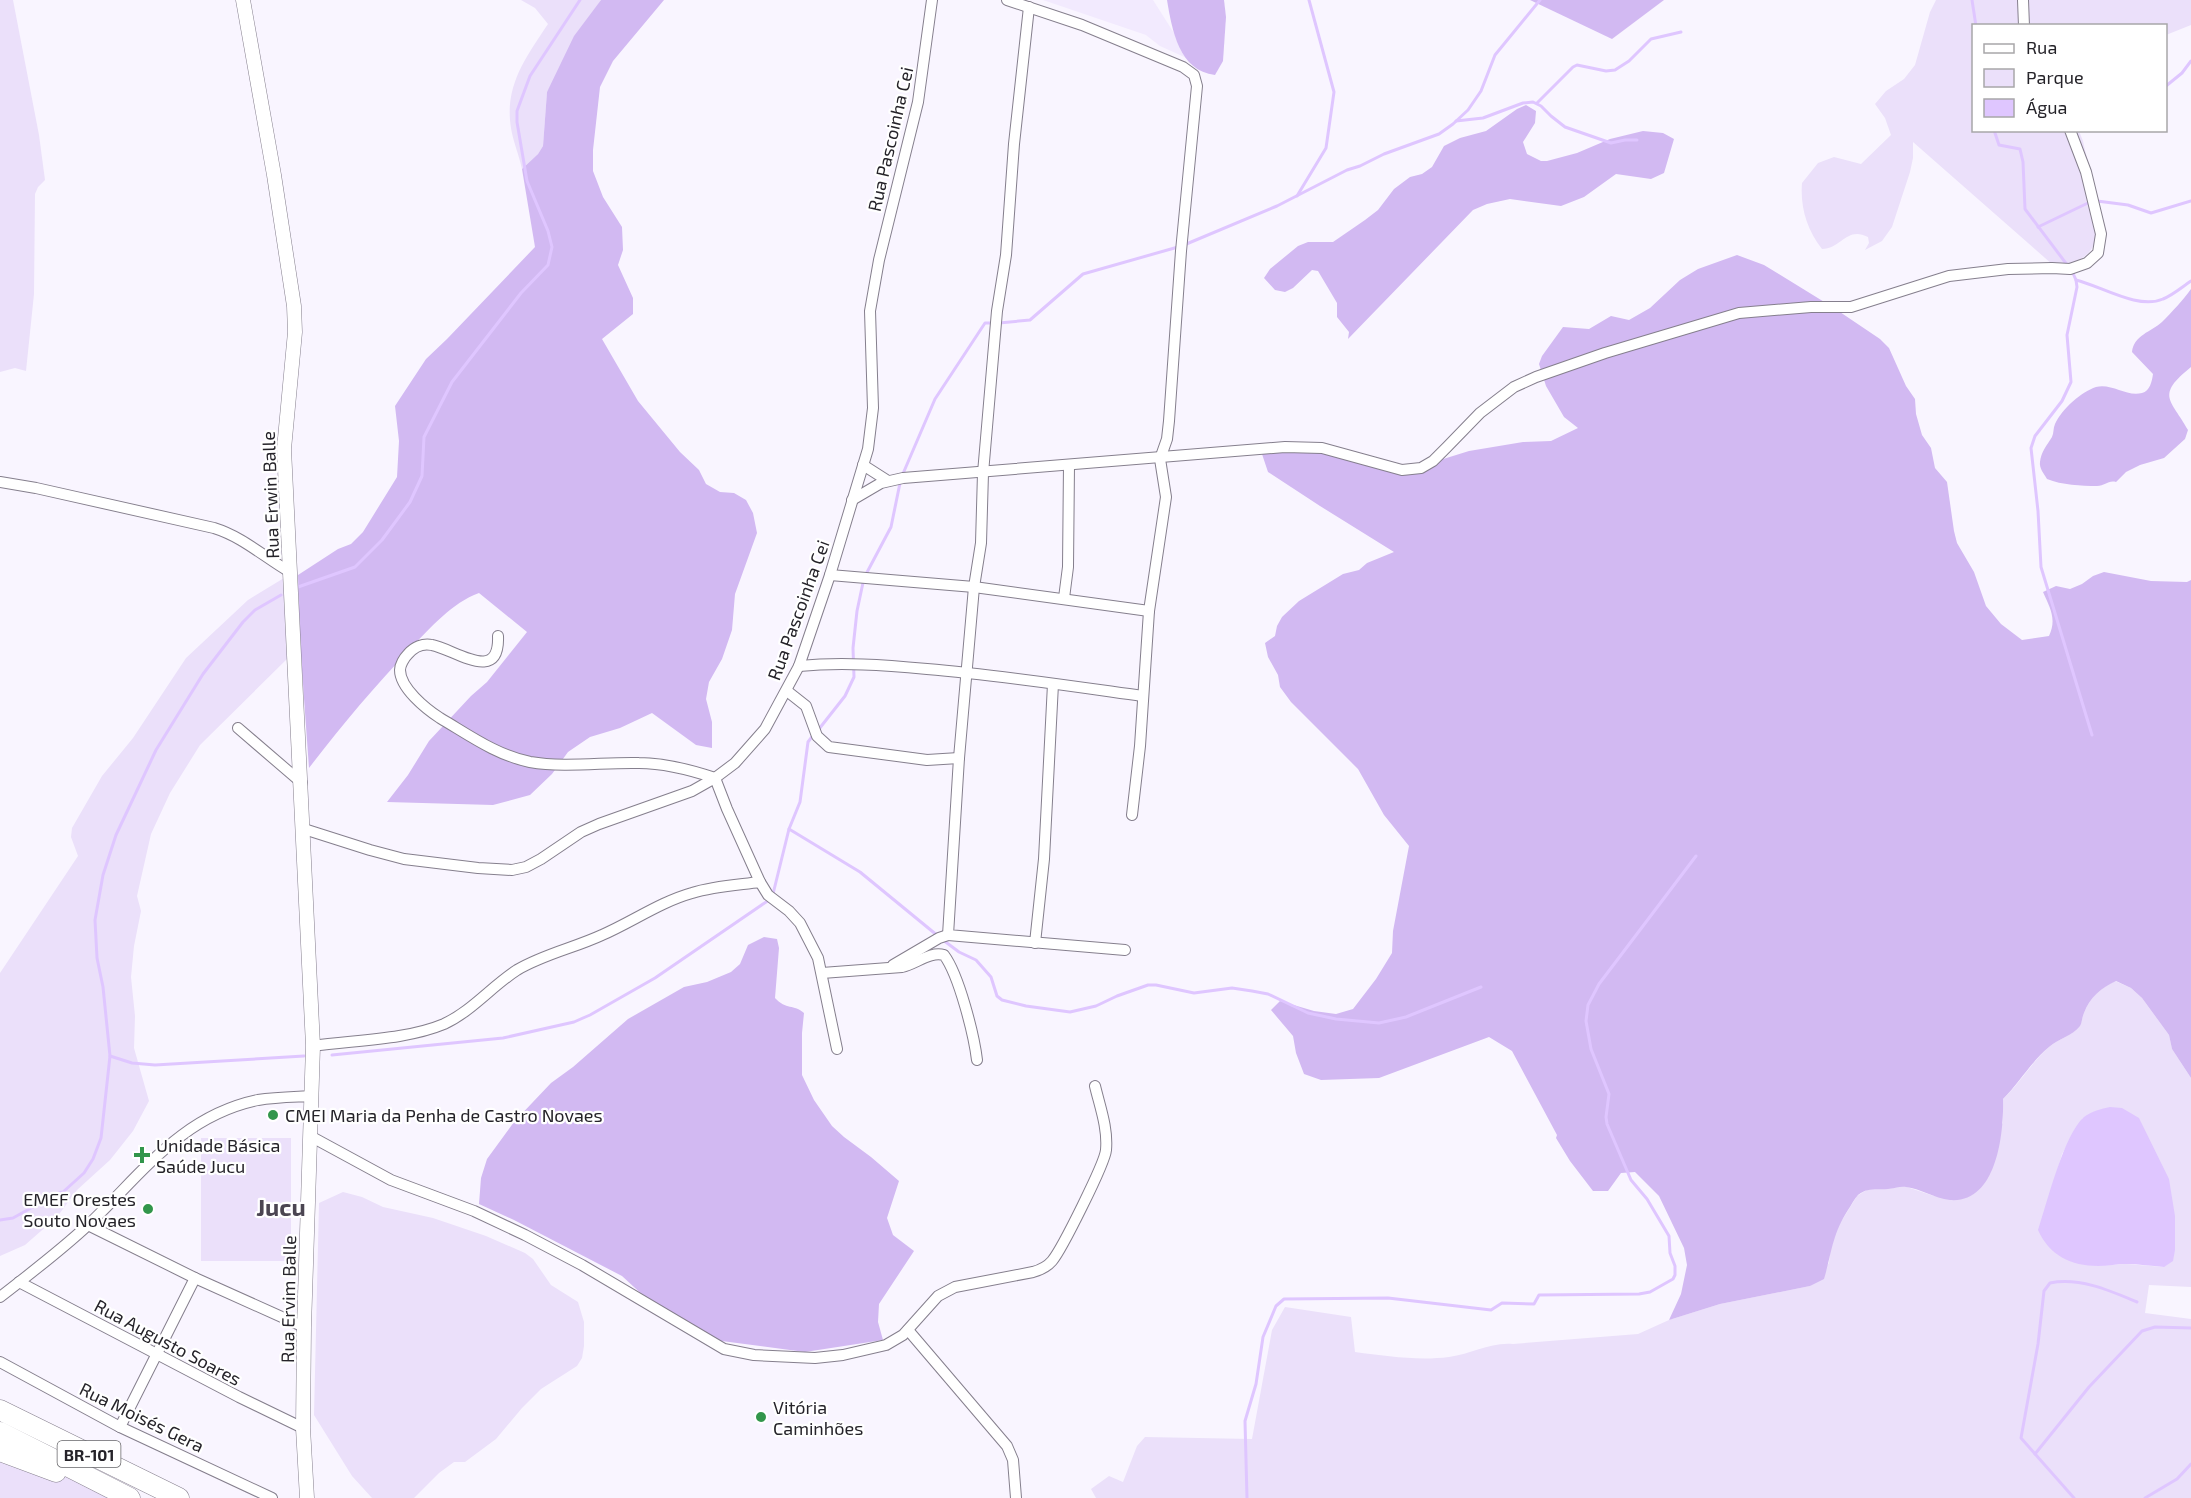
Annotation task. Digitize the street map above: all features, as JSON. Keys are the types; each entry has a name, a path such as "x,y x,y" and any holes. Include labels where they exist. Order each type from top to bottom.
{"highway":[{"name":"BR-101","path":"0,1410 178,1498"},
{"name":"BR-101","path":"0,1432 130,1498"},
{"path":"0,1451 125,1498"}],"street":[{"name":"Rua Erwin Balle","path":"243,0 294,306 295,332 284,449 311,993"},
{"name":"Rua Pascoinha Cei","path":"304,829 404,859 466,867 512,870 526,867 581,832 692,791 715,778 735,763 765,729 799,666 830,575 868,449 873,408 870,311 873,289 918,102 932,0"},
{"path":"1007,0 1082,25 1183,67 1194,75 1197,86 1181,251 1169,421 1167,439 1160,459 1166,497 1149,610 1140,746 1132,815"},
{"path":"2023,0 2024,24"},
{"path":"948,935 959,758 974,587 981,543 983,473 997,311 1006,255 1014,144 1029,7"},
{"path":"852,500 888,481 919,477 1160,459 1259,448 1313,448 1349,455 1402,470 1421,468 1433,461 1480,413 1514,387 1605,353 1739,313 1811,307 1851,307 1949,276 2008,269 2070,269 2087,263 2098,253 2101,234 2086,172 2071,132"},
{"path":"863,465 888,481"},
{"path":"1064,598 1068,567 1069,465"},
{"path":"0,482 214,528 237,536 290,572"},
{"path":"830,575 974,587 1149,610"},
{"path":"498,636 495,655 483,660 463,658 434,645 426,644 416,647 408,653 402,663 400,671 404,681 420,703 434,714 487,747 512,757 546,764 642,762 715,778 760,882 768,895 800,923 818,958 837,1048"},
{"path":"799,666 864,664 967,673 1142,696"},
{"path":"1035,943 1044,859 1053,684"},
{"path":"787,690 806,706 817,736 829,747 927,760 959,758"},
{"path":"238,728 302,783"},
{"path":"314,1046 427,1030 446,1023 517,970 550,954 601,936 670,901 718,886 760,882"},
{"path":"888,969 939,938 948,935 1125,950"},
{"path":"822,973 888,969 912,965 936,953 944,955 967,1013 975,1043 976,1060"},
{"name":"Rua Ervim Balle","path":"307,1498 303,1428 304,1327 314,1046 311,993"},
{"path":"310,1136 391,1180 483,1215 525,1235 582,1265 724,1348 754,1355 815,1358 843,1355 886,1345 897,1340 938,1296 946,1291 955,1287 1033,1272 1043,1269 1051,1262 1069,1231 1106,1153 1106,1130 1095,1086"},
{"path":"0,1297 87,1225 149,1163 194,1125 259,1100 312,1096"},
{"path":"87,1225 195,1278 304,1327"},
{"path":"120,1427 195,1278"},
{"name":"Rua Augusto Soares","path":"19,1282 303,1428"},
{"path":"908,1330 1007,1446 1013,1460 1016,1498"},
{"name":"Rua Moisés Gera","path":"0,1362 120,1427 272,1498"}],"shaded area":[{"path":"601,0 664,0 613,61 600,87 593,171 603,197 622,227 623,250 618,265 633,298 633,314 602,339 638,401 680,452 699,470 706,484 720,492 734,493 746,500 753,513 757,533 735,594 732,630 722,659 709,682 706,699 712,722 712,748 696,745 652,713 620,728 590,737 568,752 552,774 530,795 493,805 387,802 408,775 429,741 487,682 527,632 479,593 469,597 434,624 398,662 309,768 299,628 298,575 338,549 351,544 363,532 397,477 399,441 395,406 426,359 535,247 522,169 543,146 547,92 574,36"},
{"path":"1043,0 1153,0 1191,60 1160,46 1146,35"},
{"path":"1167,0 1224,0 1226,17 1223,61 1215,75 1193,66 1185,57 1175,36"},
{"path":"1530,0 1664,0 1612,39"},
{"path":"1526,105 1536,111 1535,123 1523,142 1527,154 1541,161 1577,153 1610,139 1643,131 1663,133 1674,139 1664,173 1651,179 1616,174 1584,197 1561,206 1510,199 1473,210 1348,339 1349,332 1337,317 1337,303 1318,271 1312,270 1293,288 1285,292 1275,290 1264,278 1270,269 1298,246 1308,242 1333,242 1365,220 1378,210 1394,189 1410,177 1422,174 1432,167 1444,146 1460,138 1486,131"},
{"path":"1737,255 1764,265 1834,308 1880,339 1889,348 1906,386 1915,399 1916,414 1922,435 1931,448 1935,468 1947,482 1957,543 1974,572 1986,606 2001,624 2022,640 2049,636 2052,619 2043,592 2056,586 2070,589 2104,572 2151,581 2187,582 2191,580 2191,1078 2172,1049 2169,1035 2142,998 2131,988 2116,981 2089,1002 2080,1026 2043,1053 2003,1099 1999,1147 1988,1179 1978,1191 1966,1198 1950,1200 1906,1187 1865,1191 1855,1198 1843,1219 1833,1244 1824,1279 1810,1286 1720,1304 1669,1320 1681,1294 1687,1265 1684,1248 1659,1196 1635,1172 1621,1173 1608,1191 1593,1191 1556,1138 1557,1135 1512,1051 1489,1037 1379,1078 1321,1080 1304,1074 1296,1053 1293,1036 1271,1010 1280,1001 1314,1011 1336,1014 1353,1009 1392,953 1393,931 1409,846 1384,815 1358,769 1291,702 1280,687 1278,675 1268,657 1265,643 1275,636 1282,617 1299,601 1343,574 1359,570 1367,563 1394,552 1268,472 1262,454 1269,444 1403,467 1424,465 1469,451 1523,442 1551,441 1578,428 1564,417 1546,386 1539,364 1542,356 1563,327 1589,329 1611,316 1629,320 1650,308 1680,280 1698,269"},
{"path":"2191,289 2191,367 2173,385 2170,392 2172,404 2188,430 2185,439 2164,458 2126,472 2116,482 2100,486 2085,486 2047,479 2040,466 2041,458 2062,413 2078,397 2096,387 2108,387 2136,394 2147,390 2153,374 2132,352 2133,346 2139,338 2162,322"},
{"path":"764,937 777,939 779,948 775,998 804,1013 802,1075 814,1100 832,1126 899,1181 887,1218 893,1235 914,1251 879,1304 878,1322 883,1340 805,1352 714,1340 647,1299 622,1276 479,1204 481,1178 487,1159 514,1122 551,1083 628,1019 684,987 707,982 731,972 740,964 748,945"}],"green space":[{"path":"0,0 13,0 39,135 45,180 35,194 34,294 26,371 15,368 0,372"},
{"path":"521,0 601,0 547,92 543,146 522,169 511,128 511,99 514,85 525,60 548,24 535,8"},
{"path":"1936,0 2191,0 2191,25 2167,35 2167,24 1972,24 1972,132 2079,132 2092,179 2098,220 2097,237 2089,252 2075,261 2053,265 1913,142 1910,172 1892,227 1882,241 1865,250 1869,243 1868,237 1855,234 1829,248 1822,249 1812,234 1803,209 1802,183 1818,163 1834,157 1861,164 1891,135 1885,118 1875,104 1886,91 1904,79 1915,65 1930,12"},
{"path":"284,578 287,659 200,745 170,793 151,834 137,896 141,911 131,977 135,1016 134,1048 149,1101 133,1131 110,1160 77,1190 57,1217 25,1245 0,1256 0,973 78,856 71,837 72,828 102,776 133,738 186,658 248,600"},
{"path":"2115,981 2131,988 2142,998 2169,1035 2172,1049 2191,1078 2191,1287 2149,1285 2145,1313 2191,1319 2191,1498 1096,1498 1091,1489 1109,1476 1123,1482 1137,1446 1145,1437 1252,1439 1272,1330 1285,1307 1351,1317 1355,1352 1402,1358 1437,1358 1505,1344 1638,1334 1669,1320 1720,1304 1810,1286 1829,1263 1836,1230 1857,1196 1870,1188 1888,1189 1904,1186 1934,1196 2003,1123 2003,1099 2049,1047 2080,1025 2086,1007 2093,998","holes":["2083,1118 2164,1267 2126,1264 2096,1266 2052,1189 2062,1154"]},
{"path":"201,1138 291,1138 291,1261 201,1261"},
{"path":"343,1192 362,1197 383,1207 433,1218 486,1236 525,1253 533,1259 551,1285 578,1302 584,1322 584,1346 582,1358 577,1366 541,1389 496,1439 465,1462 454,1462 439,1473 414,1498 372,1498 352,1476 314,1415 319,1203"},
{"path":"0,1440 119,1498 0,1498"}],"water":[{"path":"2110,1107 2122,1108 2139,1118 2169,1179 2175,1216 2175,1250 2173,1261 2164,1267 2131,1264 2098,1266 2079,1264 2055,1252 2048,1246 2038,1230 2063,1153 2077,1126 2087,1115"}],"waterway":[{"path":"298,587 355,567 382,540 410,502 422,476 424,437 452,382 521,293 548,265 552,247 548,231 527,181 517,111 530,76 580,0"},
{"path":"1297,196 1326,148 1334,92 1309,0"},
{"path":"1184,245 1277,206 1347,170 1439,134 1468,110 1481,91 1495,55 1540,0"},
{"path":"1972,0 1976,24"},
{"path":"1537,103 1577,65 1606,71 1615,70 1629,61 1651,39 1681,32"},
{"path":"2167,85 2182,73 2191,61"},
{"path":"1456,121 1483,118 1523,103 1533,102 1565,127 1611,143 1637,140"},
{"path":"1995,132 1999,145 2020,149 2023,162 2025,209 2068,266"},
{"path":"2097,201 2128,205 2151,213 2191,201"},
{"path":"2038,227 2090,202"},
{"path":"999,323 1030,320 1083,274 1178,247"},
{"path":"2072,271 2077,287 2067,335 2071,382 2062,401 2035,436 2031,448 2041,567 2092,735"},
{"path":"2076,280 2142,302 2163,299 2191,281"},
{"path":"902,476 935,399 985,323 992,323"},
{"path":"819,729 845,696 854,677 853,648 864,578 891,527 900,483"},
{"path":"0,1220 13,1218 40,1203 49,1195 63,1192 84,1173 93,1159 101,1138 110,1056 103,987 97,958 95,920 103,875 116,835 156,750 203,674 243,622 255,610 281,595"},
{"path":"773,894 789,829 800,802 808,742 814,734"},
{"path":"789,829 860,872 938,936"},
{"path":"1247,1498 1245,1421 1256,1384 1263,1337 1276,1306 1284,1299 1388,1298 1491,1310 1502,1303 1534,1304 1539,1295 1639,1294 1650,1292 1673,1279 1675,1266 1670,1253 1669,1236 1647,1199 1631,1180 1607,1124 1609,1094 1591,1049 1586,1021 1588,1005 1599,984 1696,856"},
{"path":"332,1055 503,1038 574,1022 655,978 769,900"},
{"path":"943,940 959,952 976,960 991,977 997,996 1002,1000 1070,1012 1096,1006 1148,985 1156,985 1194,993 1232,988 1252,991 1268,994 1308,1013 1336,1019 1379,1023 1406,1017 1481,987"},
{"path":"110,1056 132,1063 155,1065 304,1056"},
{"path":"2074,1498 2021,1438 2038,1344 2044,1291 2050,1283 2084,1283 2137,1302"},
{"path":"2035,1454 2089,1387 2142,1331 2155,1327 2191,1328"},
{"path":"2145,1498 2177,1479 2191,1464"}],"place":[{"name":"CMEI Maria da Penha de Castro Novaes","path":"273,1115"},
{"name":"Unidade Básica Saúde Jucu","path":"142,1155"},
{"name":"EMEF Orestes Souto Novaes","path":"148,1209"},
{"name":"Vitória Caminhões","path":"761,1417"}],"district":[{"name":"Jucu","path":"281,1206"}]}
